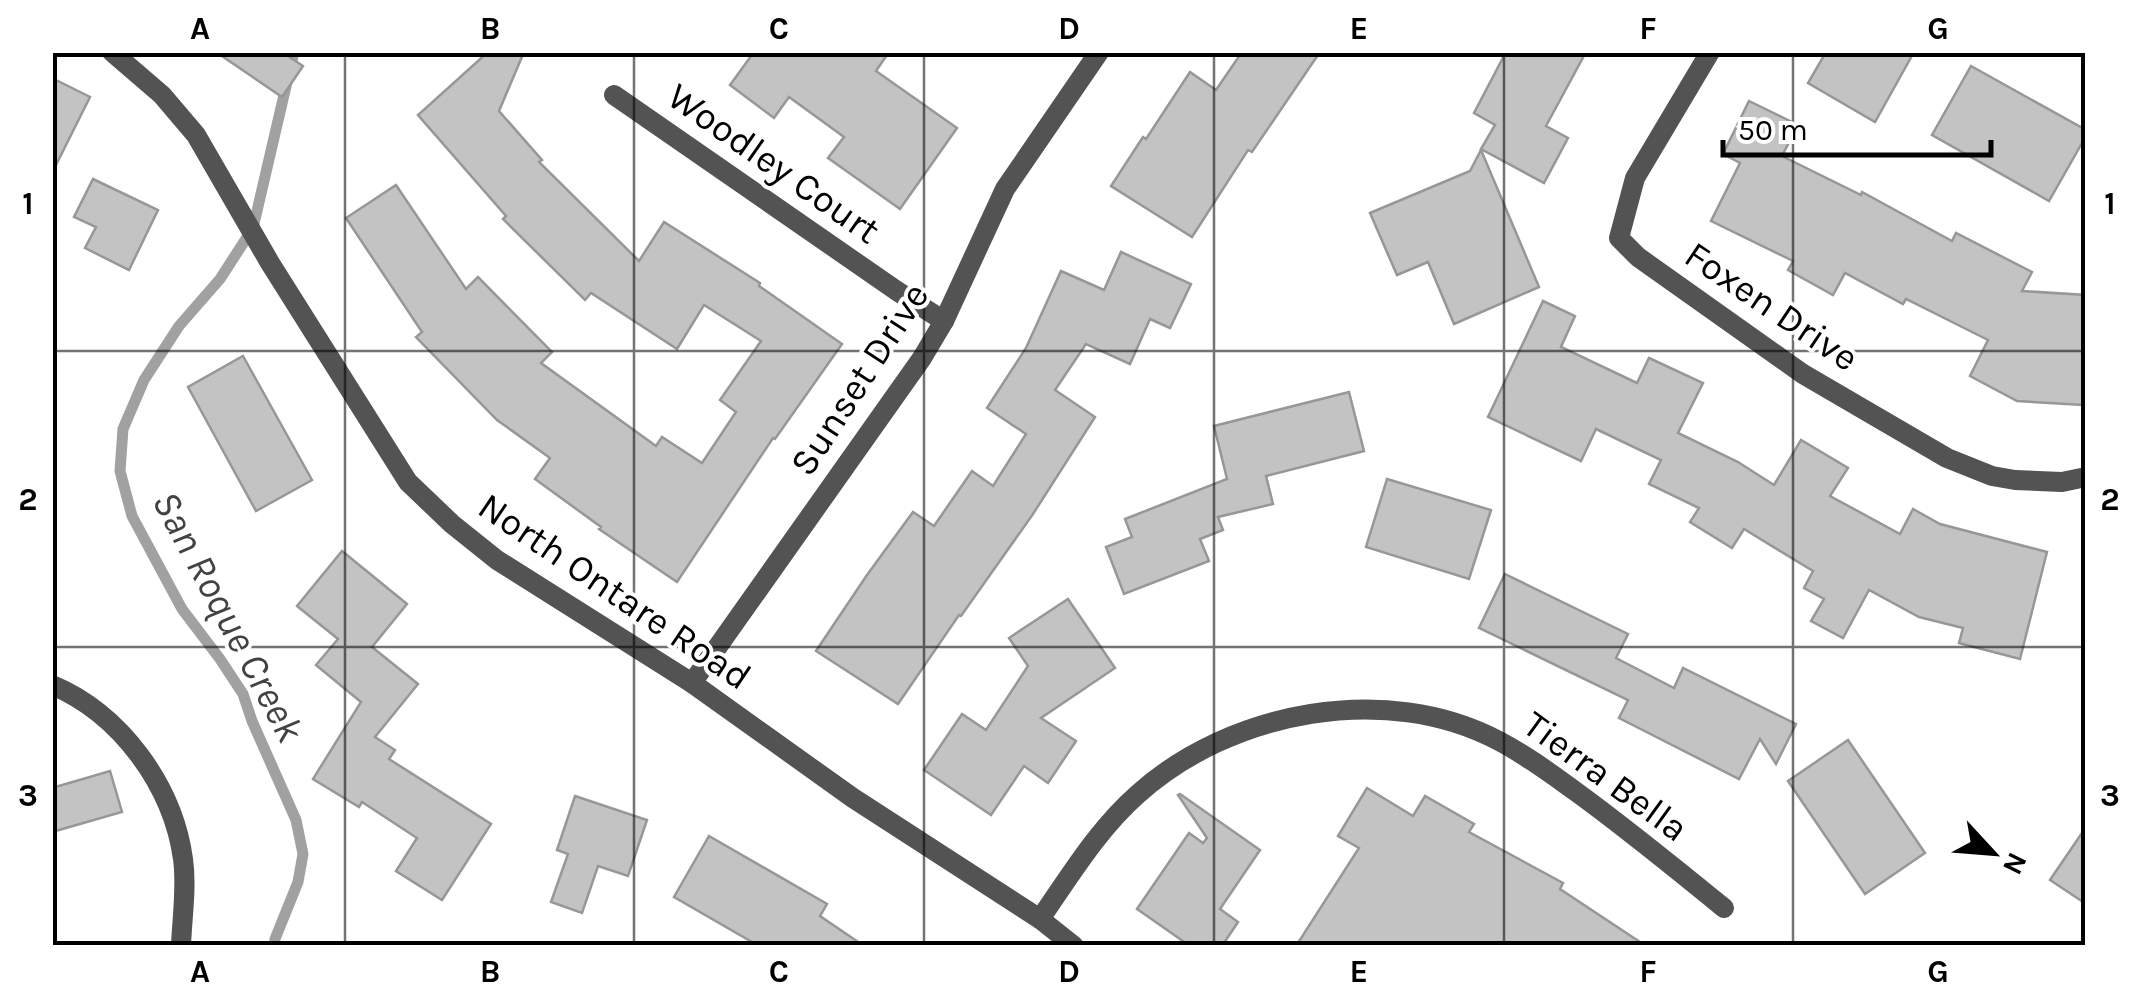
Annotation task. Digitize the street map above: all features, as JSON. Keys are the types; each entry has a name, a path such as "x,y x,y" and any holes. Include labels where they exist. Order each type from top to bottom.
{"street":[{"name":"North Ontare Road","path":"112,52 162,95 196,135 270,263 408,482 452,524 497,560 692,682 853,798 1040,919 1074,946"},
{"name":"Sunset Drive","path":"692,682 922,358 944,321 1004,189 1099,52"},
{"name":"Foxen Drive","path":"1710,52 1634,178 1619,238 1638,257 1803,374 1947,458 1992,476 2014,480 2062,482 2086,477"},
{"name":"Woodley Court","path":"614,94 944,321"},
{"path":"52,685 101,714 130,743 158,784 174,821 184,862 181,946"},
{"name":"Tierra Bella","path":"1040,919 1100,834 1138,793 1182,760 1214,742 1268,722 1359,710 1414,713 1455,722 1496,739 1534,761 1633,832 1724,908"}],"building":[{"path":"216,52 282,52 303,66 282,97"},
{"path":"488,52 524,52 499,111 542,160 539,162 639,261 664,222 760,283 759,286 842,344 773,438 677,582 535,479 550,458 497,420 416,337 422,332 346,218 396,185 466,289 478,277 552,352 541,363 656,446 662,437 702,463 736,412 720,400 761,341 704,305 677,349 591,293 585,300 503,219 506,216 418,115"},
{"path":"754,52 889,52 876,71 957,128 900,209 828,158 844,137 789,97 774,118 730,85"},
{"path":"1242,52 1320,52 1252,152 1248,150 1192,237 1111,186 1190,72 1216,90"},
{"path":"1506,52 1586,52 1546,126 1568,138 1544,183 1481,149 1495,125 1474,113"},
{"path":"1826,52 1914,52 1875,122 1808,83"},
{"path":"1971,66 2086,130 2049,201 1932,135"},
{"path":"52,78 90,97 52,173"},
{"path":"1749,101 1798,125 1782,156 1861,195 1862,192 1952,241 1956,233 2032,272 2022,291 2086,295 2083,405 2017,401 1970,376 1988,340 1906,299 1903,304 1845,273 1833,295 1788,270 1793,261 1711,221 1740,163 1723,154"},
{"path":"1481,150 1539,287 1454,324 1428,262 1397,275 1370,213 1470,171"},
{"path":"93,179 158,210 129,270 85,248 96,227 74,217"},
{"path":"1121,252 1191,284 1170,328 1150,319 1130,364 1086,344 1055,390 1095,417 1033,514 898,704 816,651 913,512 934,526 972,471 993,486 1026,434 987,408 1026,348 1061,271 1104,290"},
{"path":"1543,301 1575,316 1561,347 1637,383 1649,358 1703,383 1678,433 1738,462 1774,485 1801,440 1848,468 1830,496 1900,534 1913,509 1940,524 2047,552 2020,659 1959,643 1963,628 1919,617 1869,590 1843,638 1811,621 1824,599 1804,588 1813,571 1744,529 1732,548 1690,522 1699,508 1649,484 1661,460 1596,429 1581,461 1488,417"},
{"path":"243,356 312,480 256,511 188,387"},
{"path":"1349,392 1364,451 1266,476 1273,504 1218,517 1223,530 1200,539 1209,561 1124,594 1106,547 1132,537 1125,519 1227,479 1214,426"},
{"path":"1387,479 1491,510 1469,579 1366,547"},
{"path":"342,551 407,604 372,647 418,684 375,737 395,750 389,759 491,824 442,900 396,871 417,838 362,802 359,807 313,779 361,702 316,665 338,639 297,606"},
{"path":"1505,574 1628,634 1616,658 1674,688 1683,668 1796,724 1776,764 1760,739 1739,779 1619,718 1628,700 1479,628"},
{"path":"1068,599 1115,668 1041,718 1076,741 1048,783 1024,766 991,815 924,770 962,714 986,730 1028,666 1009,638"},
{"path":"1848,740 1925,853 1865,894 1788,781"},
{"path":"110,771 122,812 52,832 52,788"},
{"path":"1367,788 1413,816 1425,796 1474,824 1469,832 1563,883 1560,889 1646,946 1296,946 1359,848 1338,836"},
{"path":"1180,794 1260,850 1220,909 1238,922 1222,946 1190,946 1137,909 1189,833 1203,843 1207,838"},
{"path":"575,796 647,820 628,876 598,866 582,913 551,902 568,854 557,850"},
{"path":"2086,827 2086,904 2050,880"},
{"path":"709,836 827,904 820,916 864,946 759,946 674,897"}],"waterway":[{"name":"San Roque Creek","path":"274,946 298,882 303,854 296,820 243,694 182,609 132,516 120,471 123,429 144,380 179,326 220,279 253,228 294,52"}]}
